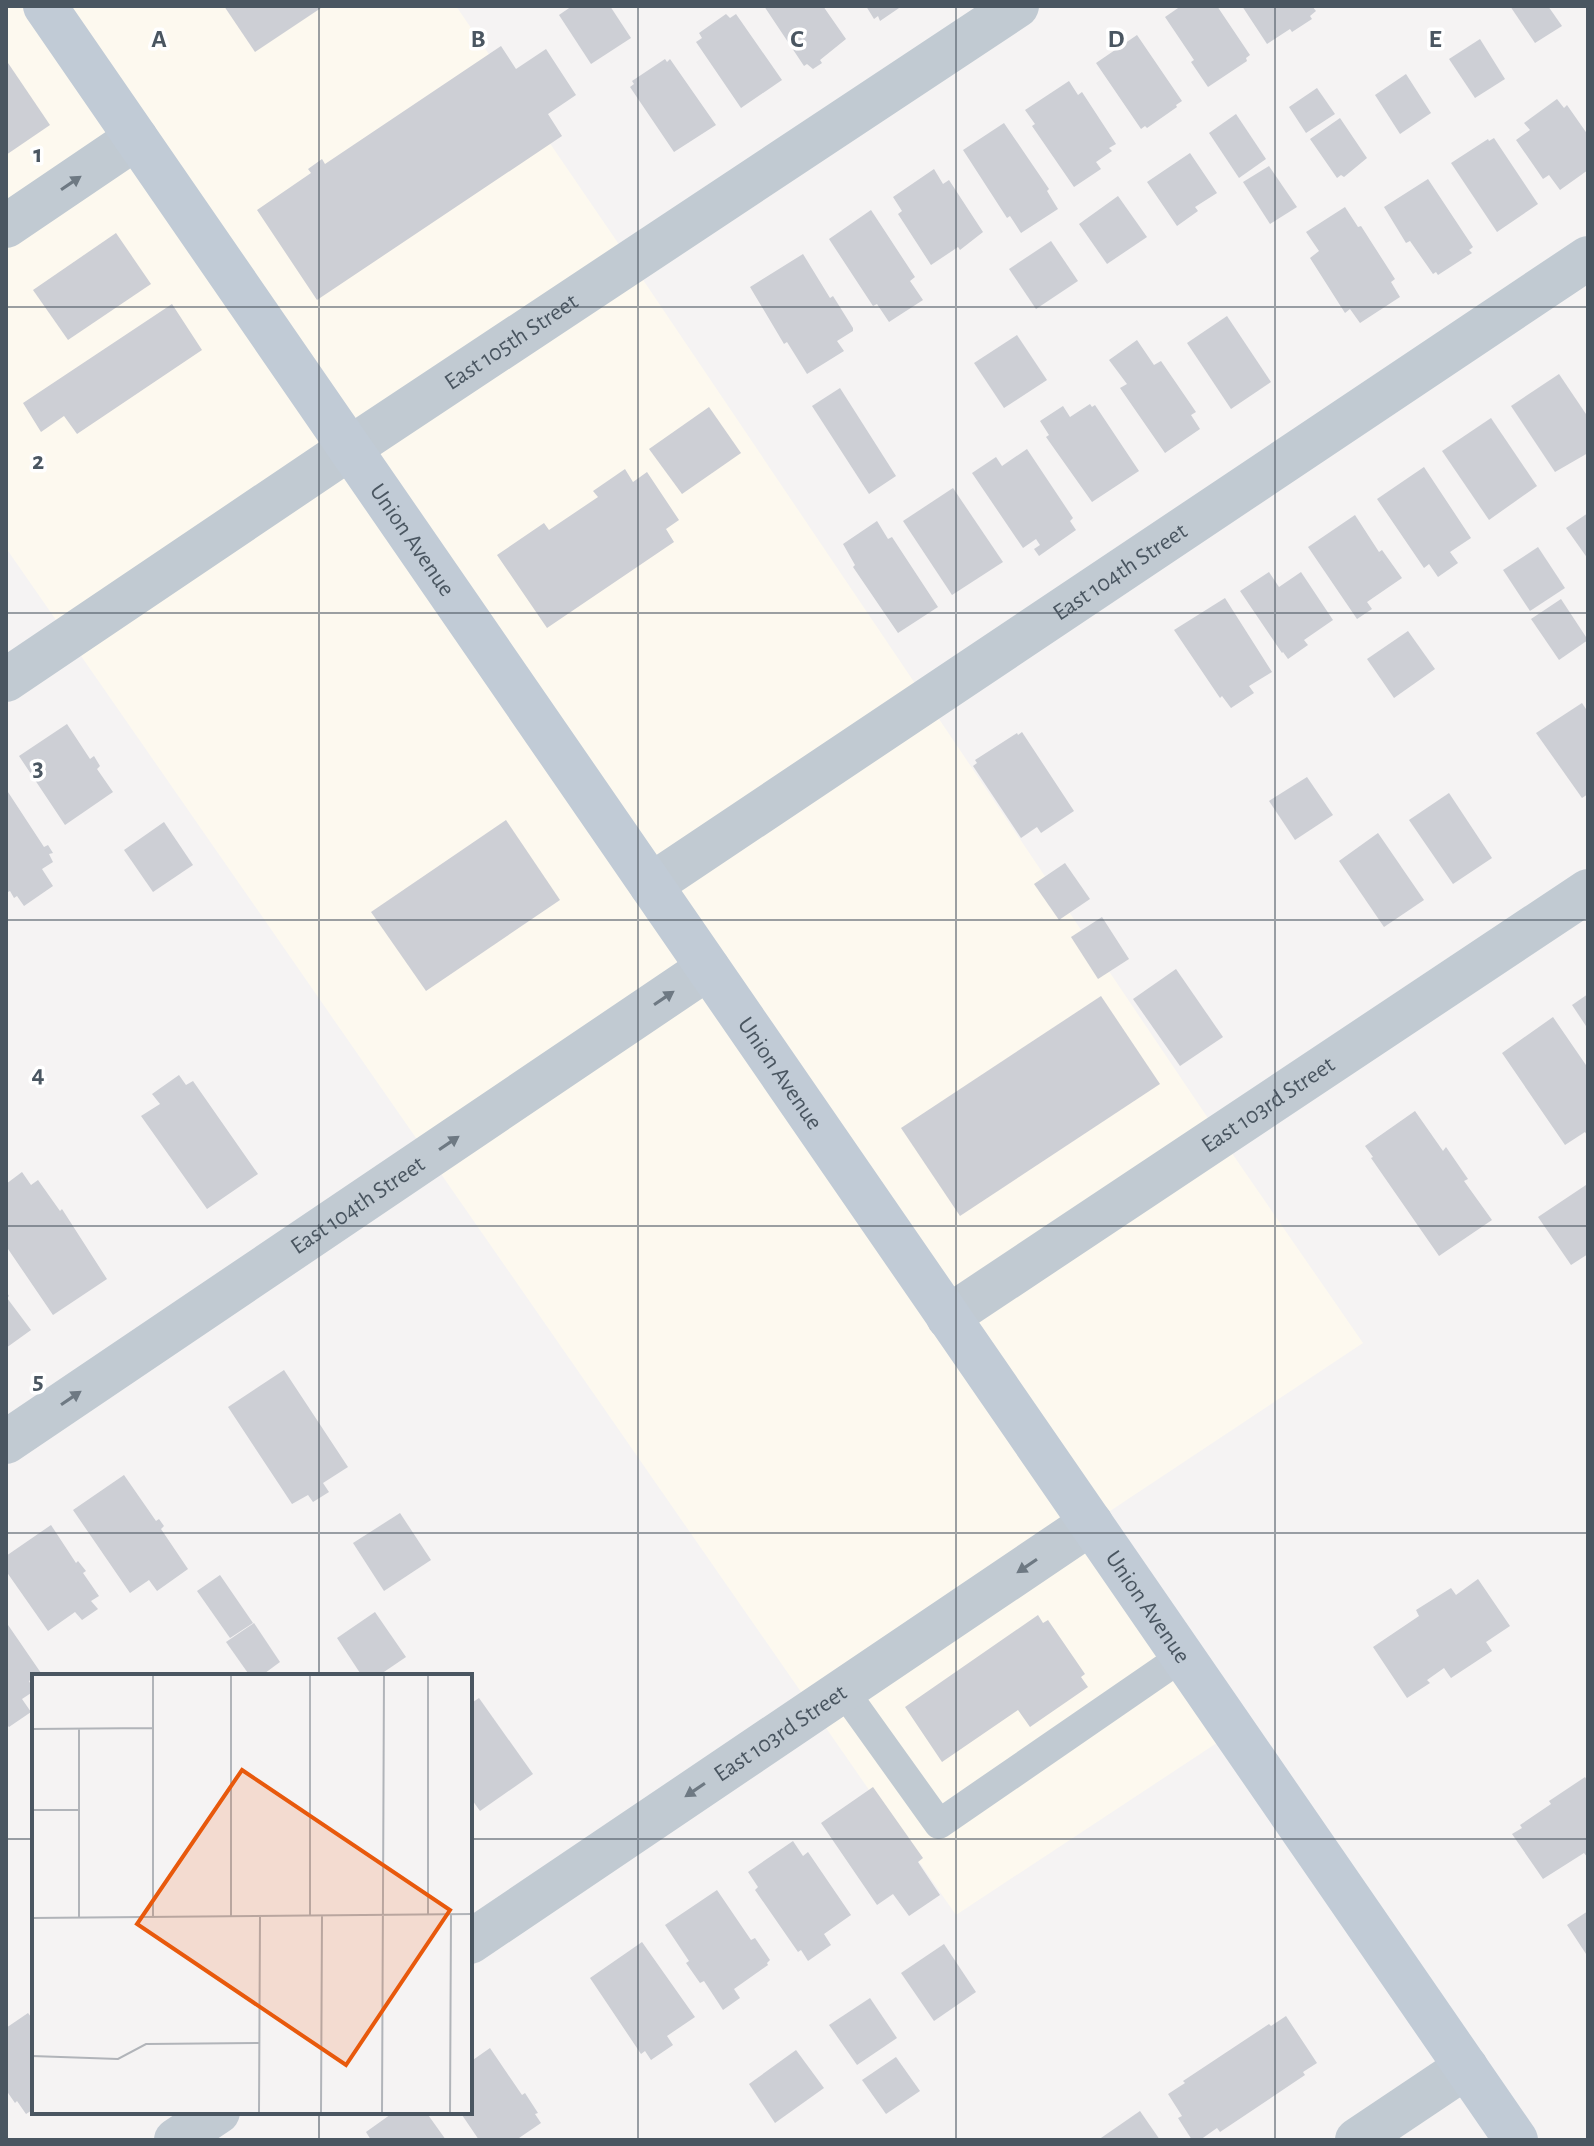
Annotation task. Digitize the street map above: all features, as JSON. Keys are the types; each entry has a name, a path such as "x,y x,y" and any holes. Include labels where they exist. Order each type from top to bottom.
{"main road":[{"name":"Union Avenue","path":"45,6 1516,2140"}],"street":[{"name":"East 105th Street","path":"6,680 1017,6"},
{"path":"6,226 136,138"},
{"name":"East 104th Street","path":"651,885 1588,258"},
{"name":"East 103rd Street","path":"948,1317 1588,891"},
{"name":"East 104th Street","path":"6,1442 708,968"},
{"name":"East 103rd Street","path":"472,1941 1091,1523"},
{"path":"1357,2140 1466,2067"},
{"path":"176,2140 215,2114"}],"lane":[{"path":"843,1690 939,1824 1183,1656"}],"shaded area":[{"path":"6,6 456,6 1363,1343 1092,1523 1235,1731 956,1915 6,548"}],"building":[{"path":"224,6 324,6 255,52"},
{"path":"572,6 610,6 631,38 591,64 559,15"},
{"path":"764,6 823,6 846,39 813,69 807,64 804,66"},
{"path":"866,6 902,6 880,21 878,16 874,19"},
{"path":"1181,6 1217,6 1250,55 1247,61 1208,87 1165,17"},
{"path":"1242,6 1312,6 1316,11 1310,16 1312,19 1267,44"},
{"path":"1510,6 1548,6 1562,26 1535,43"},
{"path":"726,14 730,18 736,14 782,80 741,108 696,42 702,38 699,33"},
{"path":"1137,35 1182,101 1147,128 1141,129 1096,63"},
{"path":"1480,39 1505,79 1475,98 1449,59"},
{"path":"501,46 516,69 546,49 576,95 548,114 562,136 317,300 257,210 311,173 308,169 322,159 325,164"},
{"path":"665,59 667,62 670,59 716,125 674,152 630,87 634,84 632,81"},
{"path":"6,60 50,125 6,155"},
{"path":"1406,74 1431,113 1400,134 1375,95"},
{"path":"1069,81 1078,95 1082,92 1116,144 1109,148 1112,151 1096,162 1101,169 1074,187 1032,126 1035,124 1025,110"},
{"path":"1317,88 1335,114 1306,133 1289,107"},
{"path":"1557,99 1564,108 1567,105 1588,135 1588,170 1560,190 1549,175 1543,179 1516,140 1530,130 1524,123"},
{"path":"1236,114 1266,159 1239,178 1209,133"},
{"path":"1340,118 1367,158 1344,177 1341,175 1337,178 1310,139"},
{"path":"1004,123 1049,189 1047,191 1058,209 1021,233 1010,216 1007,218 963,150"},
{"path":"1494,138 1538,204 1497,232 1451,163"},
{"path":"1190,153 1217,193 1195,207 1198,211 1177,226 1147,182"},
{"path":"1269,166 1297,207 1270,224 1243,182"},
{"path":"934,169 943,184 949,180 983,232 960,250 958,247 931,265 898,214 902,211 893,197"},
{"path":"1428,179 1473,247 1469,250 1472,253 1438,275 1436,272 1433,274 1410,241 1406,243 1384,207"},
{"path":"1118,196 1147,237 1107,264 1079,224"},
{"path":"1345,207 1395,279 1391,282 1400,297 1360,323 1350,309 1345,313 1310,258 1319,251 1306,232"},
{"path":"871,210 915,277 910,281 923,300 889,322 877,304 873,306 829,239"},
{"path":"116,233 151,284 68,340 33,290"},
{"path":"1051,241 1078,281 1036,309 1009,269"},
{"path":"803,254 853,328 837,341 844,351 807,374 787,342 784,344 750,287"},
{"path":"172,304 202,350 77,434 64,416 41,432 23,403"},
{"path":"1227,316 1271,382 1231,409 1187,343"},
{"path":"1017,335 1047,380 1004,408 974,363"},
{"path":"1137,340 1154,365 1161,361 1196,412 1191,415 1200,429 1165,453 1120,388 1127,384 1109,360"},
{"path":"1559,374 1588,417 1588,453 1555,472 1511,406"},
{"path":"840,388 896,476 869,494 812,406"},
{"path":"1090,404 1092,407 1095,405 1139,471 1092,502 1046,437 1049,435 1040,421 1063,406 1070,417"},
{"path":"709,407 741,453 682,494 649,449"},
{"path":"1491,418 1537,486 1489,520 1442,451"},
{"path":"1027,449 1073,518 1070,521 1076,530 1039,556 1034,549 1040,545 1036,539 1023,548 972,473 996,457 1002,466"},
{"path":"1424,467 1471,538 1450,552 1458,563 1438,577 1429,564 1424,568 1377,499"},
{"path":"625,469 633,482 647,472 679,520 666,529 674,542 547,628 497,555 544,523 549,530 598,497 593,491"},
{"path":"953,488 1003,562 952,595 903,521"},
{"path":"1588,513 1588,559 1566,528"},
{"path":"1355,515 1379,552 1382,550 1402,578 1367,602 1372,609 1357,619 1308,547"},
{"path":"877,521 888,539 892,537 938,607 898,633 853,567 855,565 843,544"},
{"path":"1538,547 1565,588 1530,611 1503,570"},
{"path":"1269,572 1279,587 1301,572 1333,620 1304,640 1308,645 1288,659 1240,591"},
{"path":"1225,598 1272,672 1249,686 1254,693 1231,708 1222,696 1220,698 1174,630"},
{"path":"1561,599 1588,640 1559,660 1531,619"},
{"path":"1408,631 1435,669 1394,698 1367,659"},
{"path":"1582,703 1588,712 1588,794 1582,798 1536,733"},
{"path":"67,724 90,759 94,756 100,766 97,769 113,792 65,825 19,756"},
{"path":"1022,732 1074,811 1041,833 1037,827 1021,838 973,766 977,763 975,760"},
{"path":"1307,777 1333,815 1295,840 1269,801"},
{"path":"6,789 44,847 48,845 53,853 49,854 53,862 42,869 53,886 24,906 17,896 14,898 10,891 6,893"},
{"path":"1449,793 1492,858 1453,884 1409,820"},
{"path":"506,820 560,900 426,991 371,912"},
{"path":"164,822 193,865 153,892 124,850"},
{"path":"1378,833 1424,900 1384,927 1339,861"},
{"path":"1065,863 1090,899 1059,920 1034,884"},
{"path":"1102,917 1129,959 1098,979 1071,937"},
{"path":"1176,969 1223,1037 1180,1066 1133,999"},
{"path":"1588,994 1588,1029 1572,1005"},
{"path":"1101,996 1160,1084 960,1216 901,1128"},
{"path":"1553,1017 1588,1068 1588,1137 1585,1132 1565,1145 1502,1053"},
{"path":"179,1075 186,1085 193,1081 258,1174 207,1209 141,1116 160,1104 152,1094"},
{"path":"1415,1111 1443,1151 1446,1147 1468,1179 1464,1181 1492,1220 1439,1256 1365,1146"},
{"path":"22,1172 31,1185 38,1180 60,1211 62,1209 107,1279 53,1315 6,1246 6,1184"},
{"path":"1586,1185 1588,1254 1571,1265 1538,1217"},
{"path":"6,1291 7,1298 31,1330 6,1348"},
{"path":"284,1370 348,1467 323,1483 329,1492 313,1502 308,1495 292,1504 228,1407"},
{"path":"124,1475 156,1521 159,1519 164,1526 161,1529 188,1569 157,1591 149,1580 130,1593 73,1510"},
{"path":"400,1513 431,1560 384,1591 353,1543"},
{"path":"51,1525 76,1563 78,1561 86,1571 83,1573 99,1596 91,1601 98,1609 82,1620 75,1612 48,1631 6,1571 6,1556"},
{"path":"220,1575 253,1623 230,1638 197,1591"},
{"path":"1478,1579 1510,1626 1486,1642 1492,1651 1451,1678 1444,1668 1427,1680 1430,1683 1407,1698 1373,1647 1419,1616 1416,1610 1451,1588 1456,1595"},
{"path":"375,1612 406,1657 381,1674 361,1674 337,1638"},
{"path":"1038,1615 1043,1623 1048,1620 1085,1674 1081,1677 1088,1687 1030,1727 1018,1710 942,1762 905,1707"},
{"path":"6,1622 41,1673 32,1674 29,1681 32,1692 22,1699 31,1712 9,1727 6,1724"},
{"path":"254,1623 280,1662 264,1674 249,1674 226,1642"},
{"path":"479,1698 533,1774 480,1811 472,1800 472,1703"},
{"path":"1585,1777 1588,1782 1588,1858 1584,1853 1543,1879 1512,1834 1551,1804 1549,1801"},
{"path":"873,1787 923,1858 918,1862 940,1895 909,1916 893,1894 877,1905 821,1823"},
{"path":"793,1841 803,1856 808,1852 851,1915 824,1934 831,1945 808,1961 801,1950 798,1952 755,1890 758,1887 748,1872"},
{"path":"717,1890 751,1940 755,1938 770,1960 768,1965 734,1989 740,1998 723,2010 704,1981 700,1983 686,1963 689,1961 665,1925"},
{"path":"1588,1911 1588,1957 1567,1925"},
{"path":"642,1942 695,2017 667,2036 673,2045 651,2060 645,2051 641,2054 590,1978"},
{"path":"944,1944 976,1992 934,2021 901,1973"},
{"path":"870,1998 897,2038 857,2065 829,2025"},
{"path":"28,2013 32,2018 32,2110 26,2114 6,2090 6,2028"},
{"path":"1286,2016 1317,2063 1303,2072 1305,2075 1220,2132 1217,2128 1200,2140 1192,2140 1168,2094 1269,2024 1271,2026"},
{"path":"490,2048 522,2095 525,2093 541,2123 520,2140 479,2140 461,2114 472,2114 472,2061"},
{"path":"796,2050 824,2088 775,2123 749,2084"},
{"path":"896,2057 920,2091 886,2114 862,2080"},
{"path":"1140,2111 1160,2140 1098,2140"},
{"path":"391,2114 427,2114 446,2140 371,2140 366,2132"}]}
